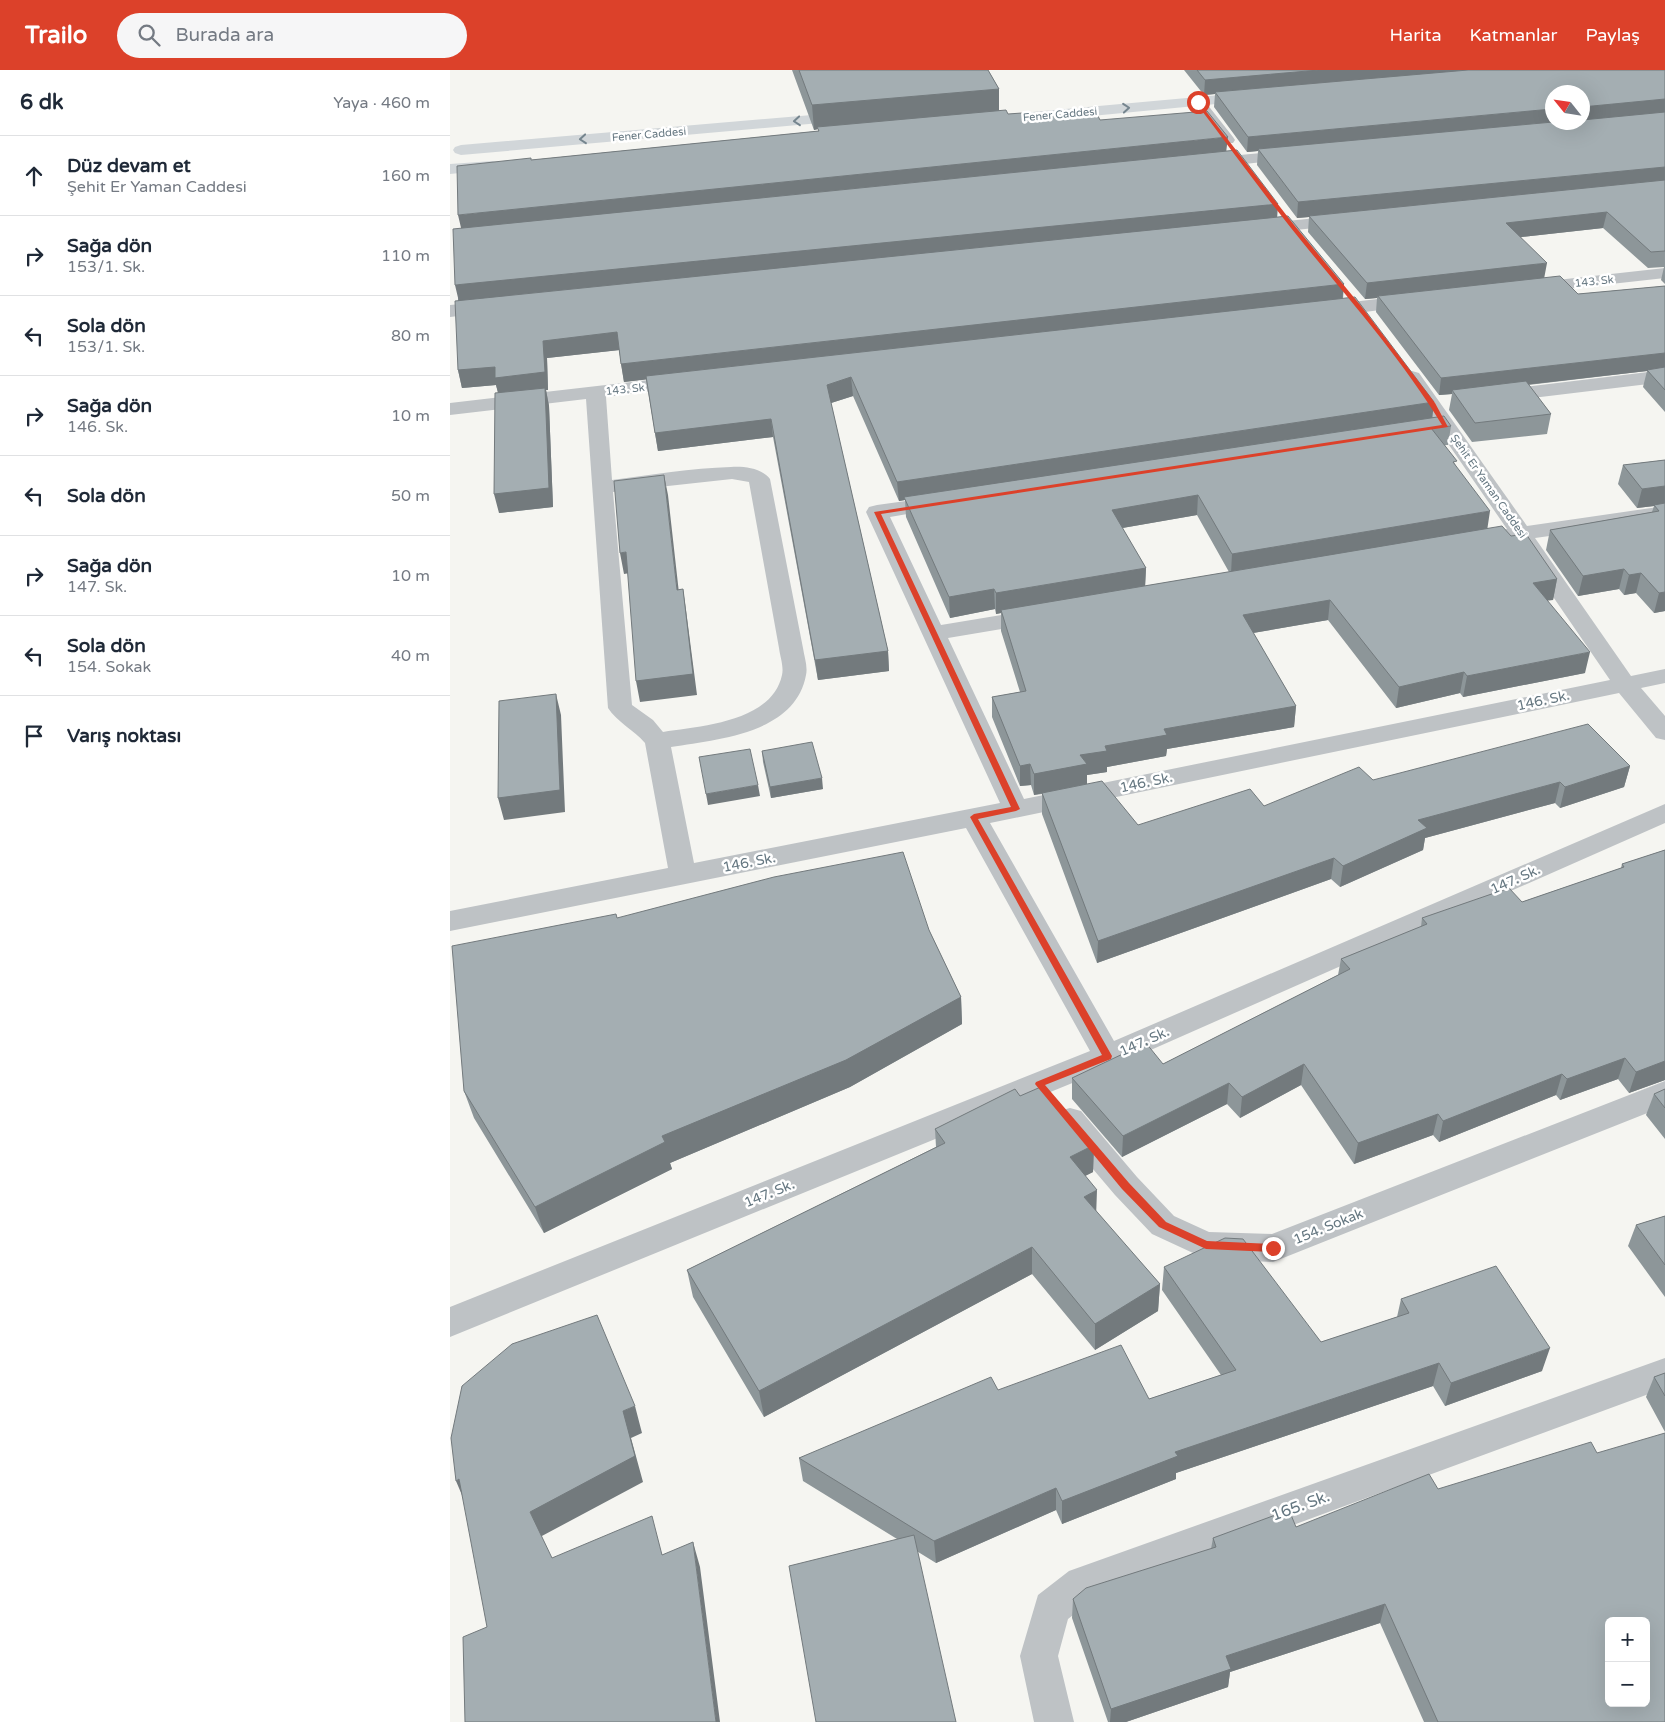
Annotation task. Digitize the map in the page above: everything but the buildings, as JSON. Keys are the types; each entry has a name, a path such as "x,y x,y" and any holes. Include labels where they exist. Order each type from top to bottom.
{"main road":[{"name":"Fener Caddesi","path":"972,122 1266,96"},
{"name":"Fener Caddesi","path":"450,151 866,115"},
{"path":"450,170 509,164"}],"street":[{"path":"1198,102 1248,167"},
{"path":"1192,164 1248,167 1311,153"},
{"path":"1242,231 1361,219"},
{"name":"143. Sk","path":"1507,290 1665,273"},
{"path":"1310,312 1428,299"},
{"path":"450,311 509,305"},
{"name":"Şehit Er Yaman Caddesi","path":"1399,359 1442,403 1436,427 1521,533 1624,683 1665,732"},
{"path":"1481,398 1665,376"},
{"name":"143. Sk","path":"450,409 705,380"},
{"path":"596,392 620,708 644,726 657,740 683,875"},
{"path":"602,487 732,473 750,475 759,479 793,666 794,674 786,695 769,714 747,724 657,740"},
{"path":"965,499 877,512 1016,809"},
{"path":"1482,540 1665,513"},
{"path":"934,633 1061,612"},
{"name":"146. Sk.","path":"450,921 1016,809 1665,676"},
{"name":"147. Sk.","path":"450,1322 1108,1056 1665,814"},
{"path":"974,817 1108,1056"},
{"name":"154. Sokak","path":"1039,1084 1126,1186 1163,1225 1206,1245 1273,1248 1665,1093"},
{"name":"165. Sk.","path":"1054,1722 1039,1656 1052,1608 1082,1584 1665,1373"}],"route":[{"path":"1198,102 1292,226 1359,307 1432,404 1446,426 877,512 1016,809 974,817 1108,1056 1039,1084 1126,1186 1163,1225 1206,1245 1273,1248"}]}
